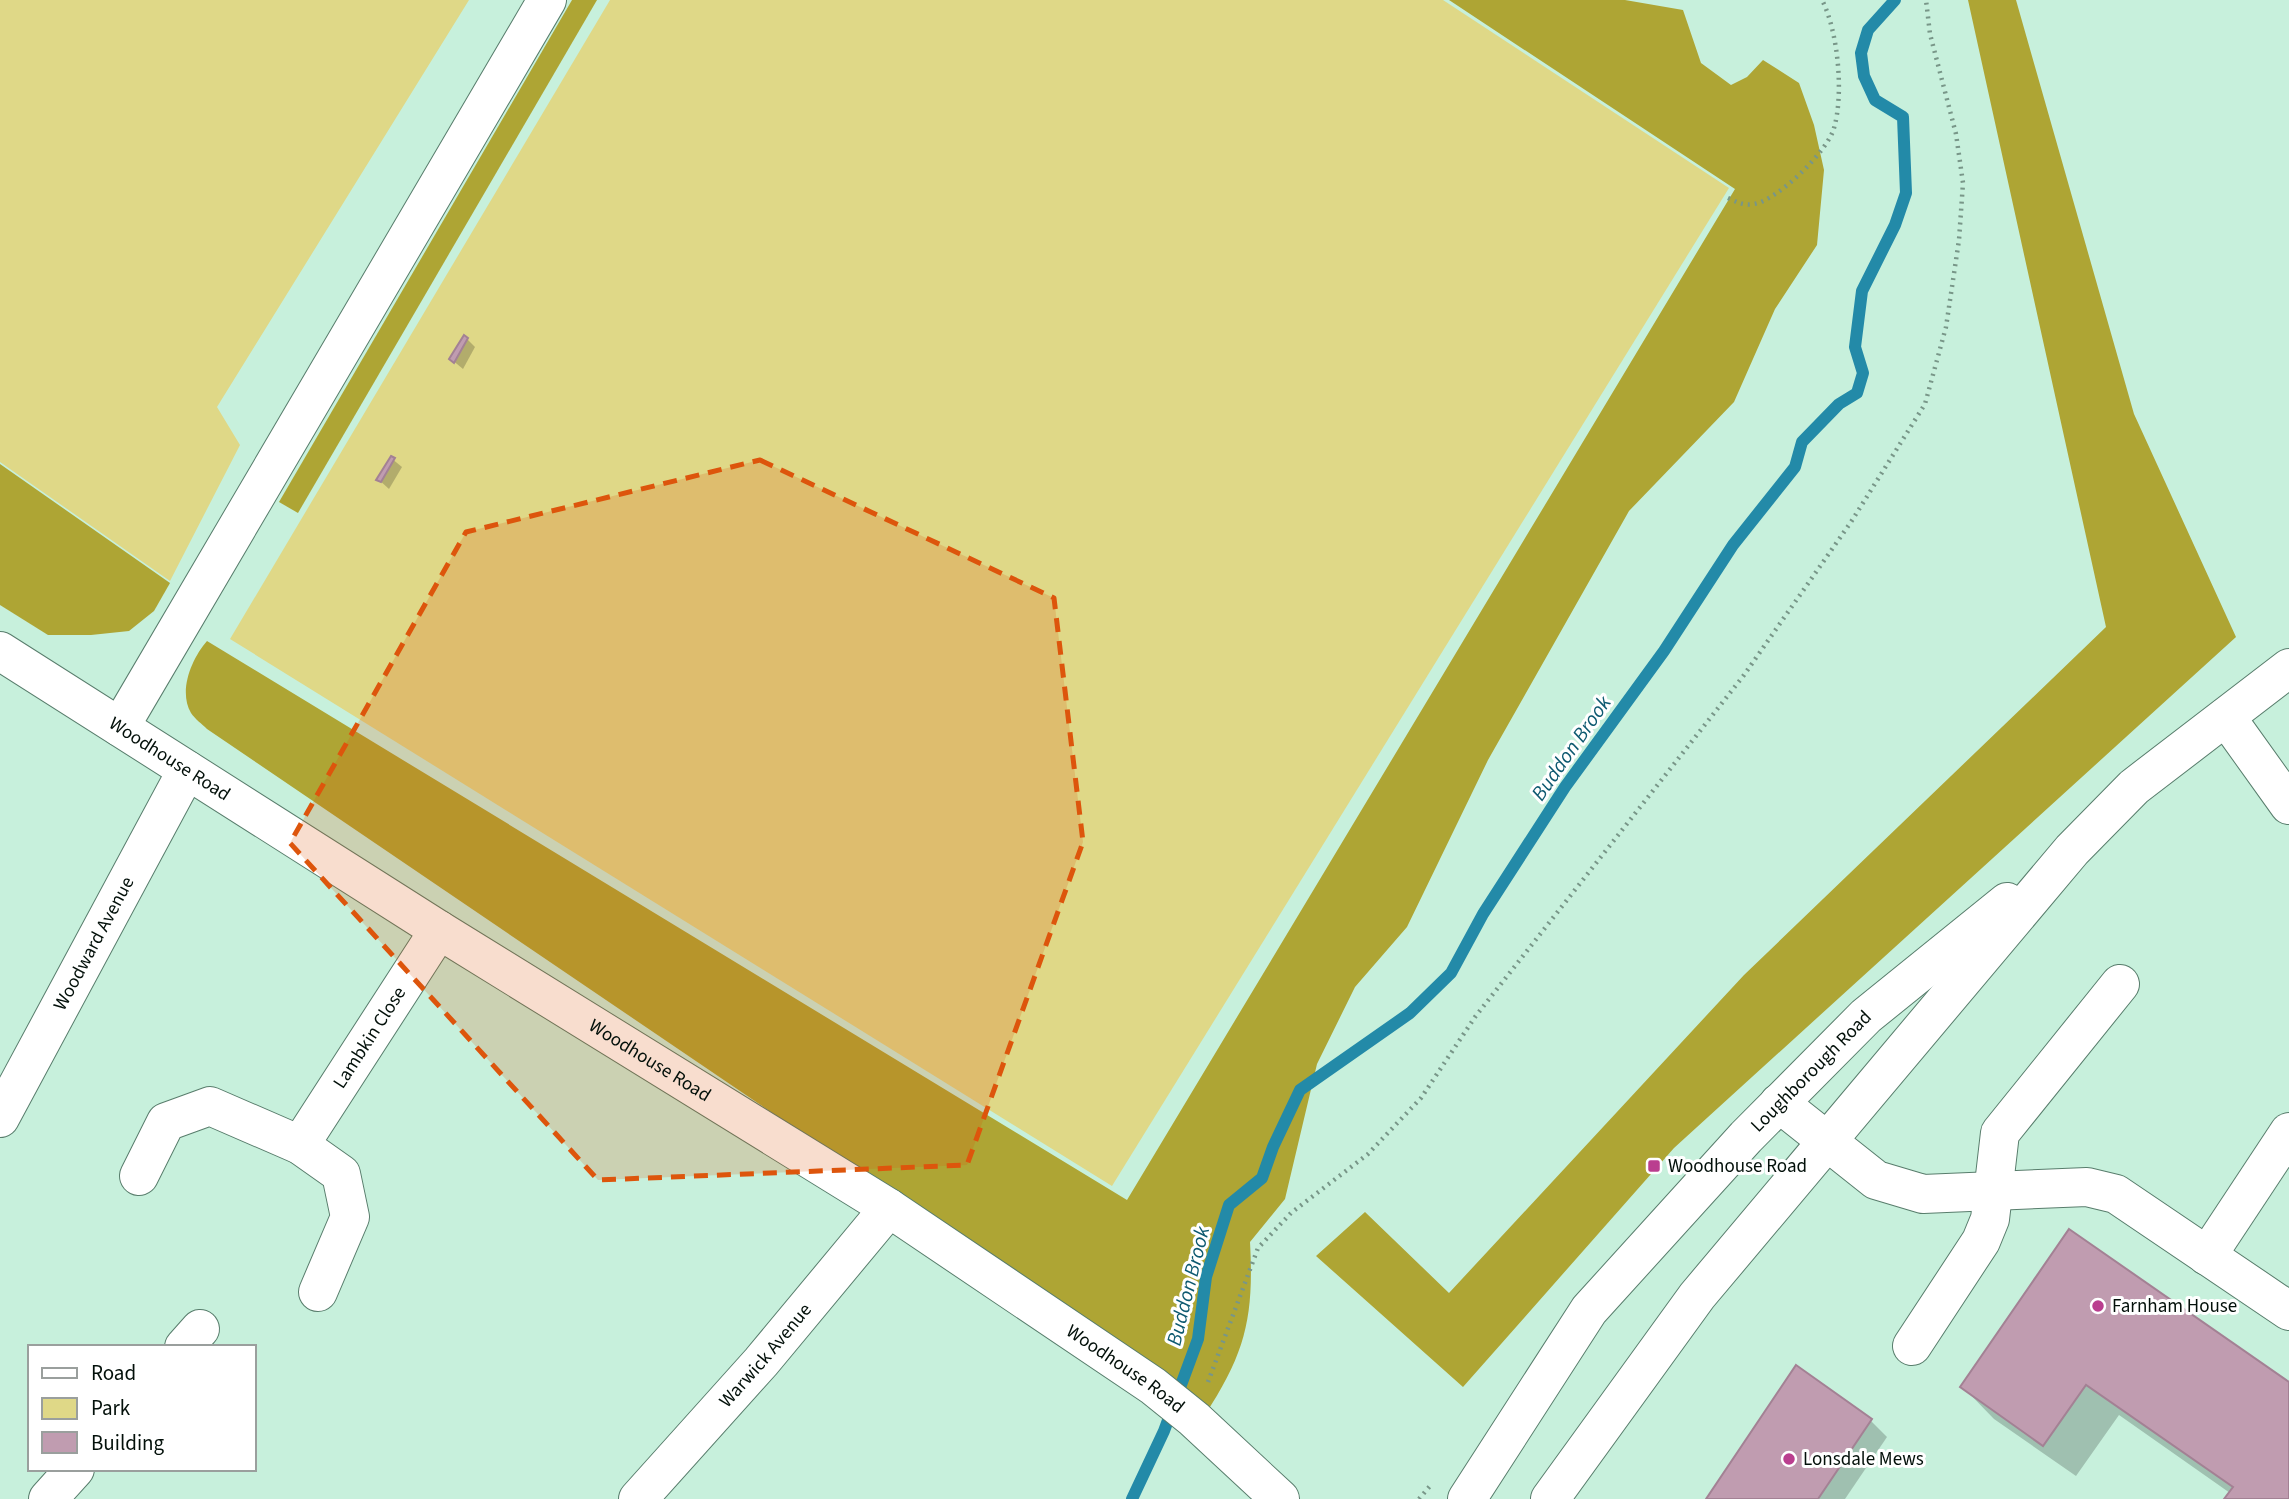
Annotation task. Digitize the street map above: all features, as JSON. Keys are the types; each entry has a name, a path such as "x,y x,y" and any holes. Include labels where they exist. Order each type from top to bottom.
{"street":[{"path":"120,727 547,0"},
{"name":"Woodhouse Road","path":"0,651 439,930 889,1208 1153,1386 1191,1416 1280,1499"},
{"name":"Loughborough Road","path":"1550,1499 1698,1296 1826,1139 1904,1052 2072,849 2134,787 2289,668"},
{"path":"2226,717 2289,804"},
{"name":"Woodward Avenue","path":"0,1118 187,770"},
{"name":"Loughborough Road","path":"1467,1499 1590,1310 1779,1103 1866,1016 2072,849"},
{"name":"Lambkin Close","path":"300,1145 439,930"},
{"path":"1912,1346 1981,1241 1990,1219 1991,1189 2000,1133 2120,984"},
{"path":"1779,1103 1877,1180 1923,1194 2087,1187 2116,1194 2289,1311"},
{"path":"139,1176 166,1122 210,1106 300,1145 341,1174 349,1217 318,1292"},
{"path":"2207,1256 2289,1132"},
{"name":"Warwick Avenue","path":"638,1499 761,1362 889,1208"},
{"path":"48,1499 73,1471"}],"path":[{"path":"1728,198 1752,205 1781,191 1823,149 1834,130 1839,81 1833,30 1822,0"},
{"path":"1191,1416 1258,1248 1291,1213 1368,1154 1421,1098 1475,1017 1744,675 1851,522 1925,404 1946,327 1959,240 1963,183 1956,134 1930,34 1926,0"}],"highlighted area":[{"path":"760,460 1054,598 1083,842 967,1165 598,1180 290,843 466,532"}],"green space":[{"path":"0,0 469,0 217,407 240,445 170,581 0,462"},
{"path":"610,0 1443,0 1729,188 1112,1186 230,639"}],"shaded area":[{"path":"572,0 597,0 298,513 279,502"},
{"path":"1449,0 1625,0 1683,10 1701,63 1731,85 1747,77 1763,60 1799,83 1814,125 1824,170 1817,245 1775,309 1734,402 1629,511 1488,760 1407,927 1355,987 1317,1064 1285,1199 1250,1242 1250,1292 1244,1333 1230,1372 1205,1415 1167,1381 207,729 191,713 186,695 188,675 196,656 207,641 1127,1200 1735,189"},
{"path":"1968,0 2016,0 2134,414 2236,637 1674,1148 1463,1387 1316,1256 1365,1212 1449,1293 1744,975 2106,627"},
{"path":"0,464 170,583 154,611 129,631 91,635 48,635 0,605"}],"building":[{"path":"464,335 468,338 454,363 449,359"},
{"path":"391,456 395,458 381,482 376,480"},
{"name":"Farnham House","path":"2069,1229 2289,1382 2289,1499 2224,1499 2233,1487 2086,1385 2043,1446 1960,1387"},
{"name":"Lonsdale Mews","path":"1796,1365 1872,1419 1818,1499 1706,1499"}],"waterway":[{"name":"Buddon Brook","path":"1132,1499 1164,1431 1198,1339 1206,1277 1229,1205 1262,1178 1273,1147 1300,1090 1410,1013 1451,973 1483,914 1565,787 1664,651 1733,545 1795,467 1802,442 1839,404 1857,393 1863,373 1855,347 1862,291 1895,225 1906,193 1903,117 1875,100 1864,76 1861,53 1868,30 1895,0"}],"place":[{"name":"Woodhouse Road","path":"1654,1166"},
{"name":"Farnham House","path":"2098,1306"},
{"name":"Lonsdale Mews","path":"1789,1459"}]}
